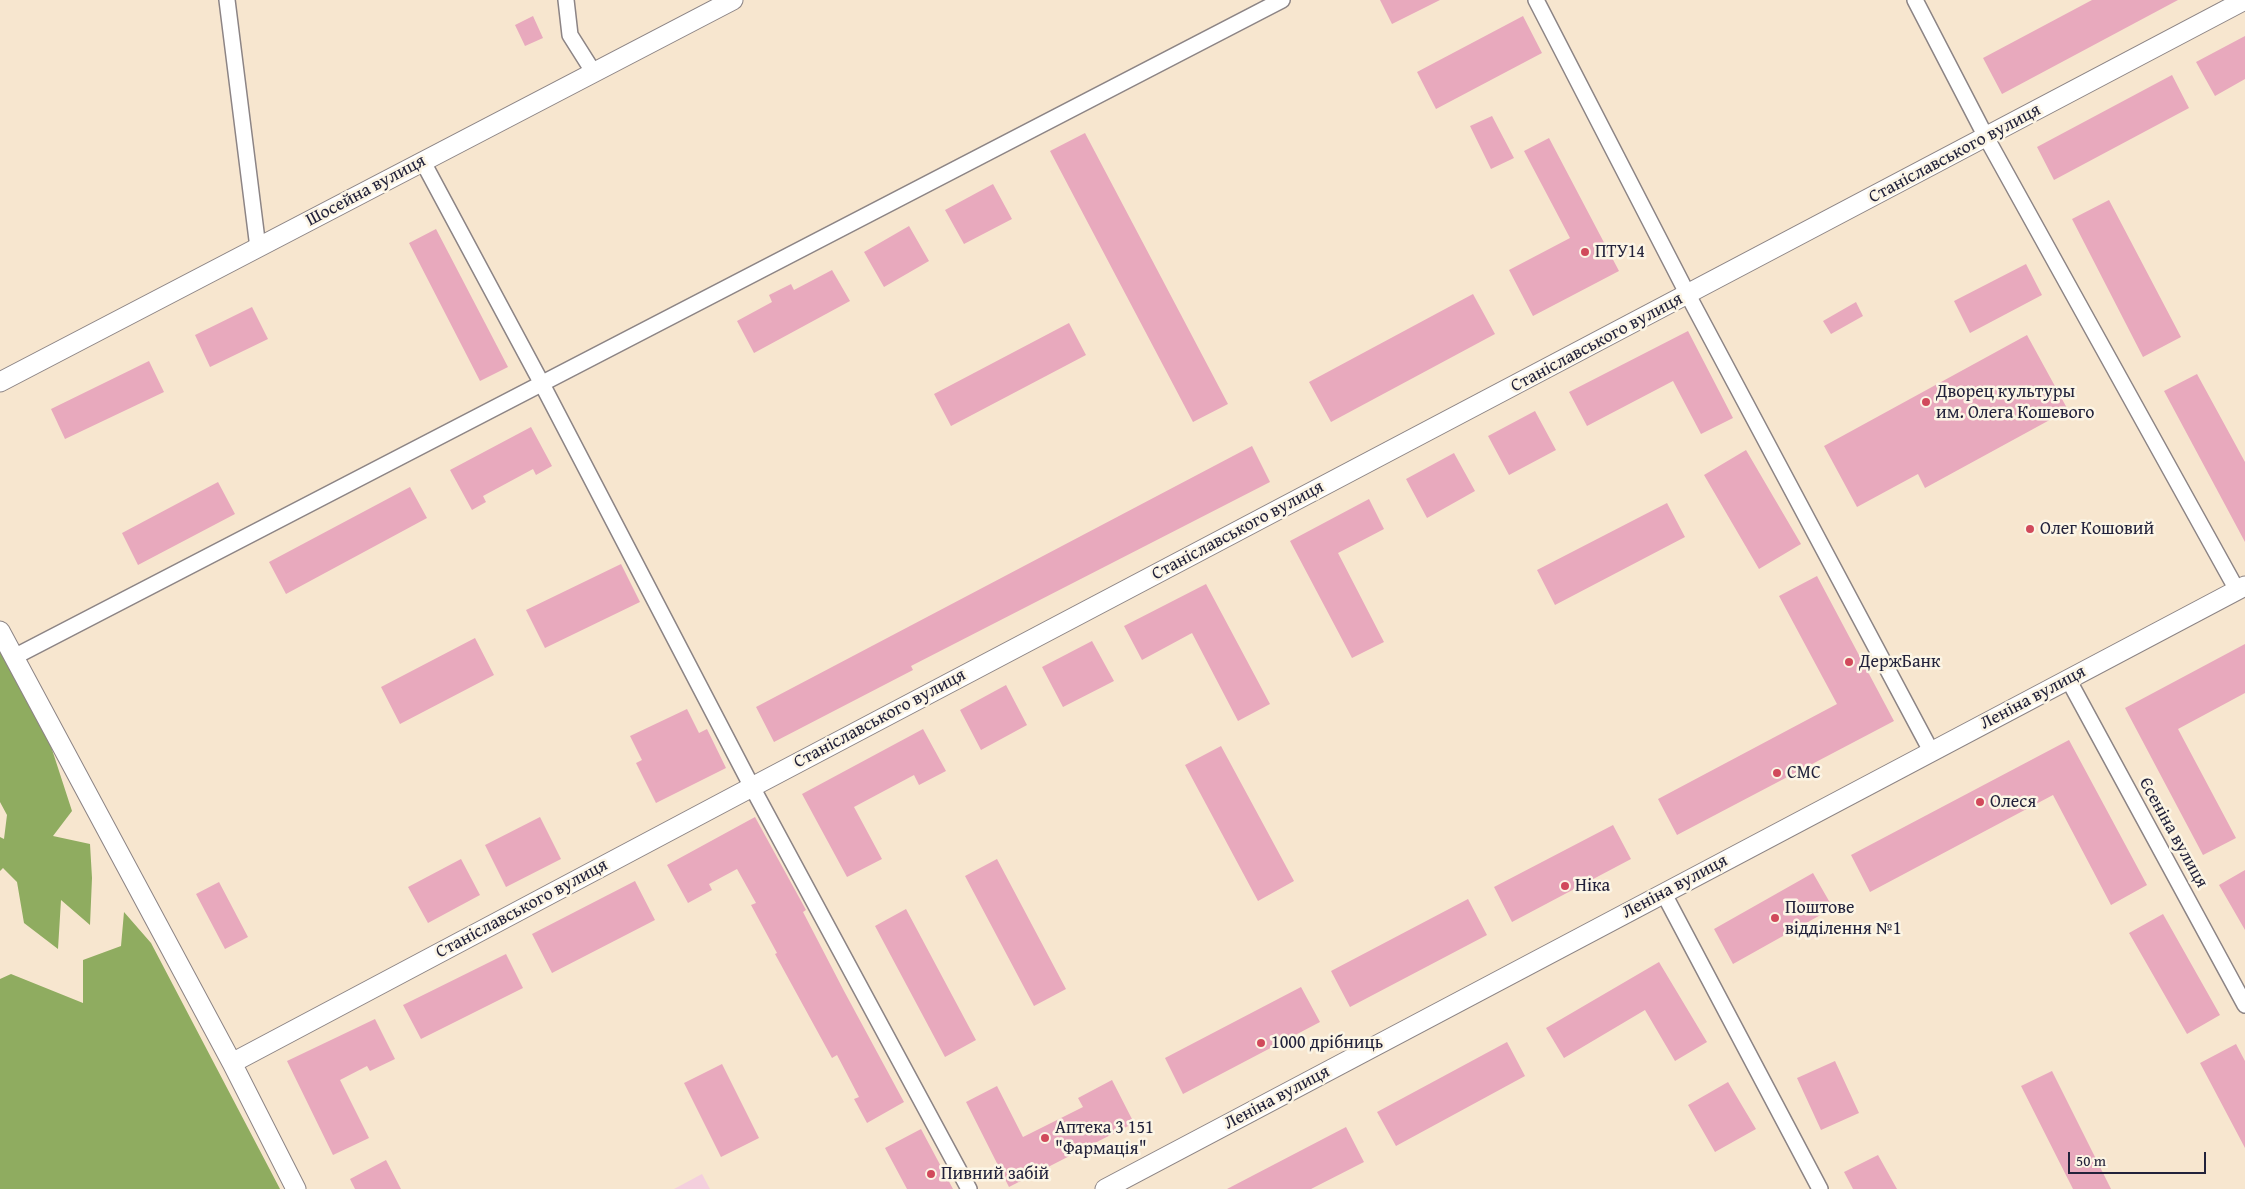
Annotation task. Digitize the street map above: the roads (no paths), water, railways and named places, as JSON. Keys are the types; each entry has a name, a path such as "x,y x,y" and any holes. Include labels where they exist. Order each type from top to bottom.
{"street":[{"path":"227,0 258,248"},
{"path":"566,0 570,34 594,72"},
{"name":"Шосейна вулиця","path":"0,382 733,0"},
{"path":"14,658 1282,0"},
{"path":"1536,0 1688,295 1931,751"},
{"path":"1915,0 1986,137 2241,588"},
{"name":"Станіславського вулиця","path":"232,1063 2245,0"},
{"path":"423,162 542,384 752,787 969,1189"},
{"name":"Леніна вулиця","path":"1105,1189 2241,588"},
{"path":"0,631 232,1063 296,1189"},
{"name":"Єсеніна вулиця","path":"2068,679 2245,1006"},
{"path":"1664,894 1820,1189"}],"place":[{"name":"ПТУ14","path":"1585,252"},
{"name":"Дворец культуры им. Олега Кошевого","path":"1926,402"},
{"name":"Олег Кошовий","path":"2030,529"},
{"name":"ДержБанк","path":"1849,662"},
{"name":"СМС","path":"1777,773"},
{"name":"Олеся","path":"1980,802"},
{"name":"Ніка","path":"1565,886"},
{"name":"Поштове відділення №1","path":"1775,918"},
{"name":"1000 дрібниць","path":"1261,1043"},
{"name":"Аптека 3 151 \"Фармація\"","path":"1045,1138"},
{"name":"Пивний забій","path":"931,1174"}]}
